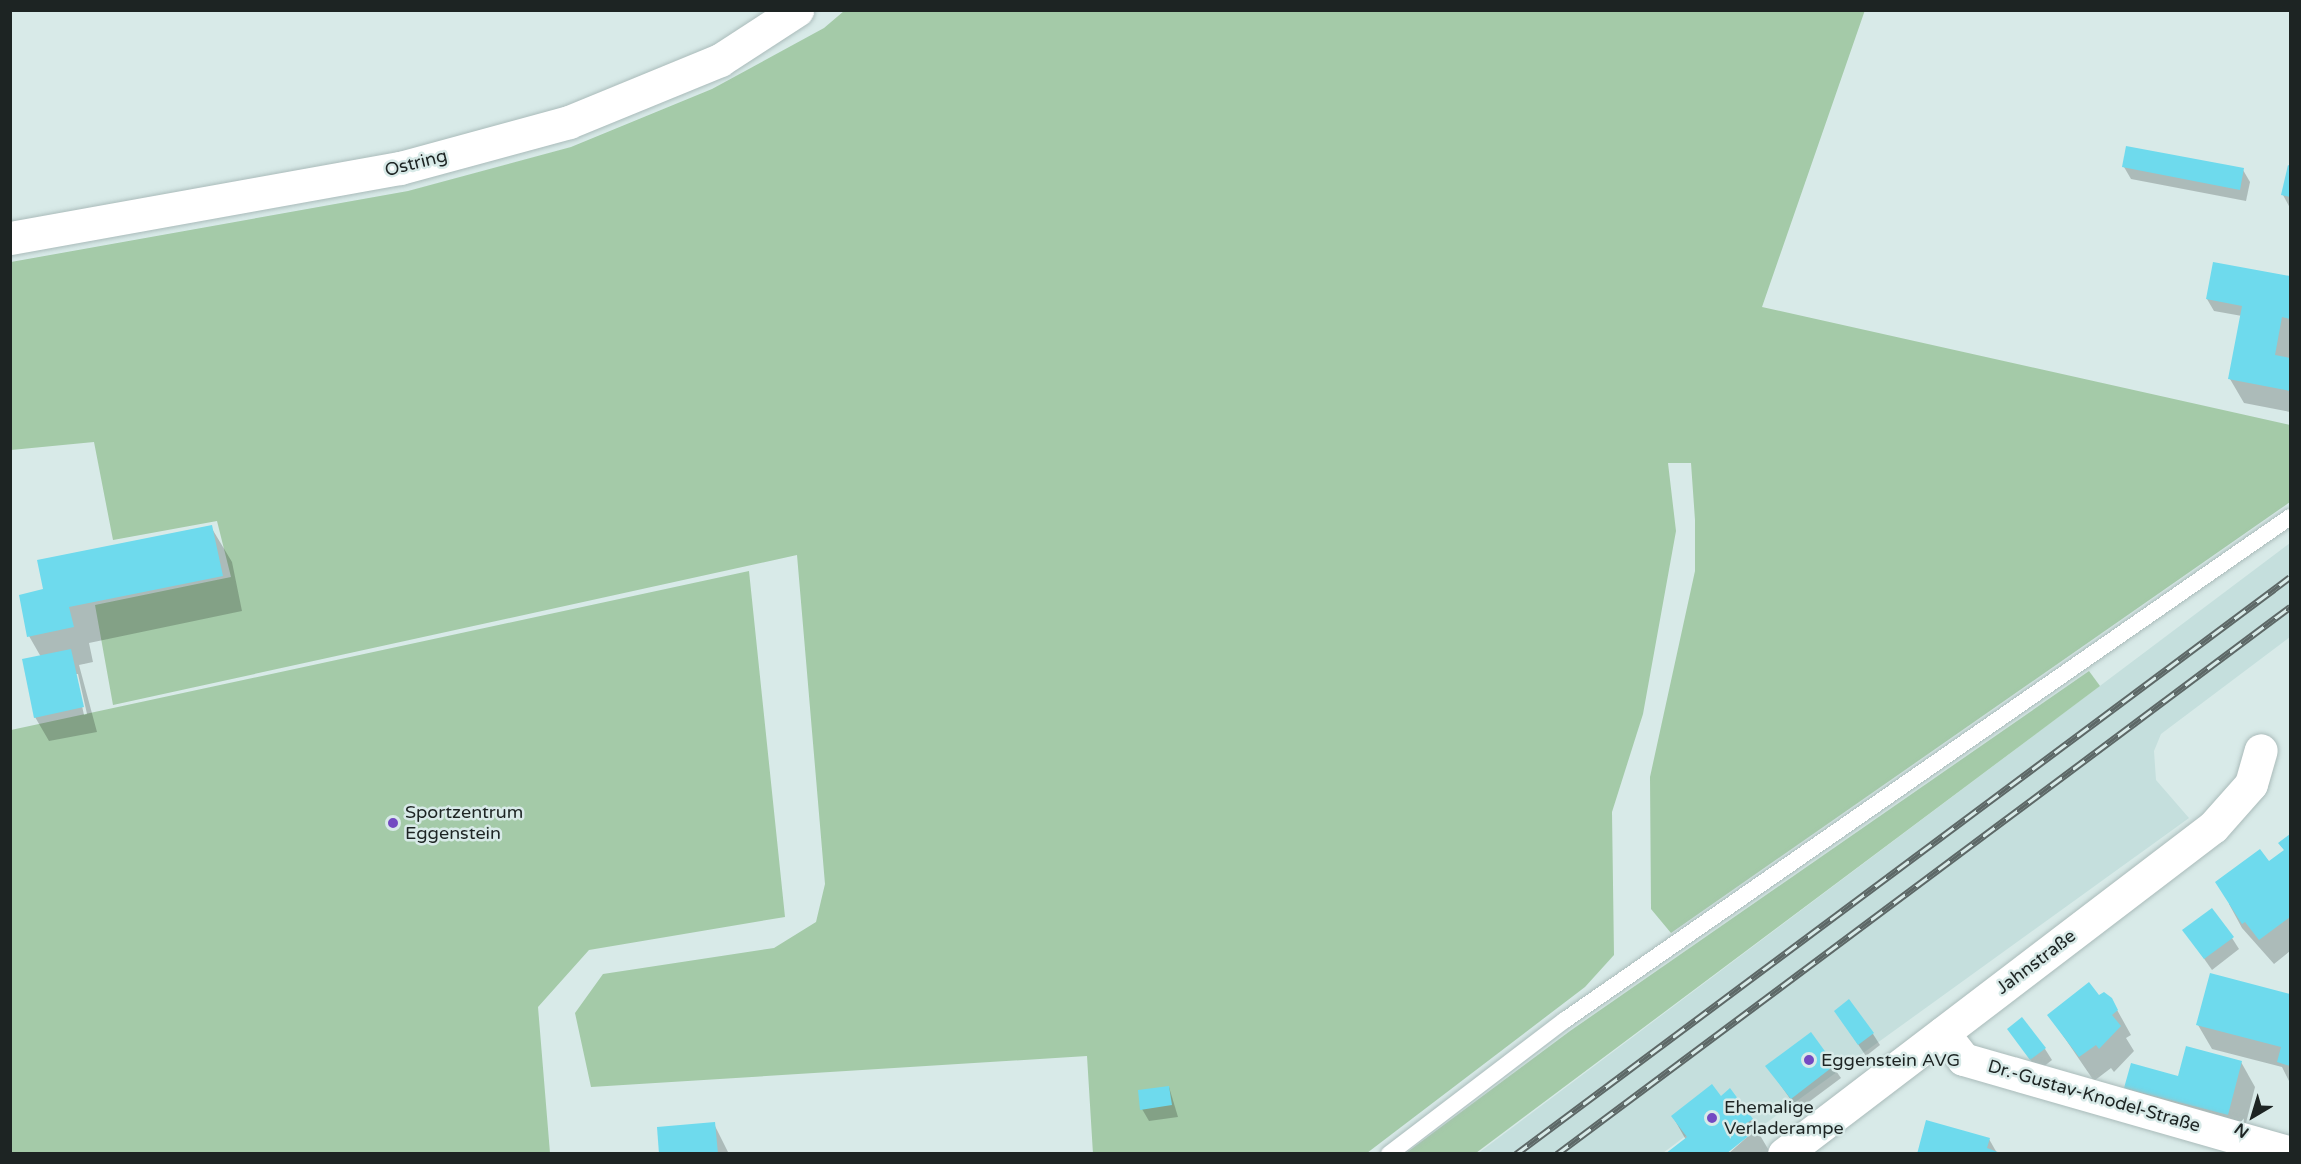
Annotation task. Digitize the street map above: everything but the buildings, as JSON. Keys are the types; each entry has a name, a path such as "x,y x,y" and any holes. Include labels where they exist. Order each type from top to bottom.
{"street":[{"name":"Ostring","path":"10,238 400,168 569,122 720,60 797,10"},
{"name":"Jahnstraße","path":"1784,1154 2213,827 2252,784 2261,750"},
{"name":"Dr.-Gustav-Knodel-Straße","path":"1943,1033 1963,1059 2290,1153"}],"lane":[{"path":"1389,1154 1620,982 2290,517"}],"shaded area":[{"path":"2290,543 2290,637 2161,734 2154,751 2156,780 2189,818 1751,1134 1728,1104 1663,1153 1477,1154"}],"green space":[{"path":"1865,10 1762,307 2290,425 2290,502 1671,933 1651,909 1650,777 1695,571 1695,520 1691,463 1668,463 1676,531 1643,714 1612,812 1614,955 1585,987 1367,1153 1093,1154 1087,1056 591,1087 575,1013 603,974 774,948 816,922 825,884 797,555 113,705 95,605 231,577 217,521 113,540 94,442 11,450 11,262 408,191 571,147 712,89 824,28 844,11"},
{"name":"Sportzentrum Eggenstein","path":"749,571 785,917 589,950 538,1007 550,1153 11,1153 11,730"},
{"path":"2089,671 2100,686 1476,1153 1406,1153 1570,1031"}],"railway":[{"path":"1516,1154 2290,577"},
{"path":"1557,1154 2290,607"}],"place":[{"name":"Sportzentrum Eggenstein","path":"393,823"},
{"name":"Eggenstein AVG","path":"1809,1060"},
{"name":"Ehemalige Verladerampe","path":"1712,1118"}]}
